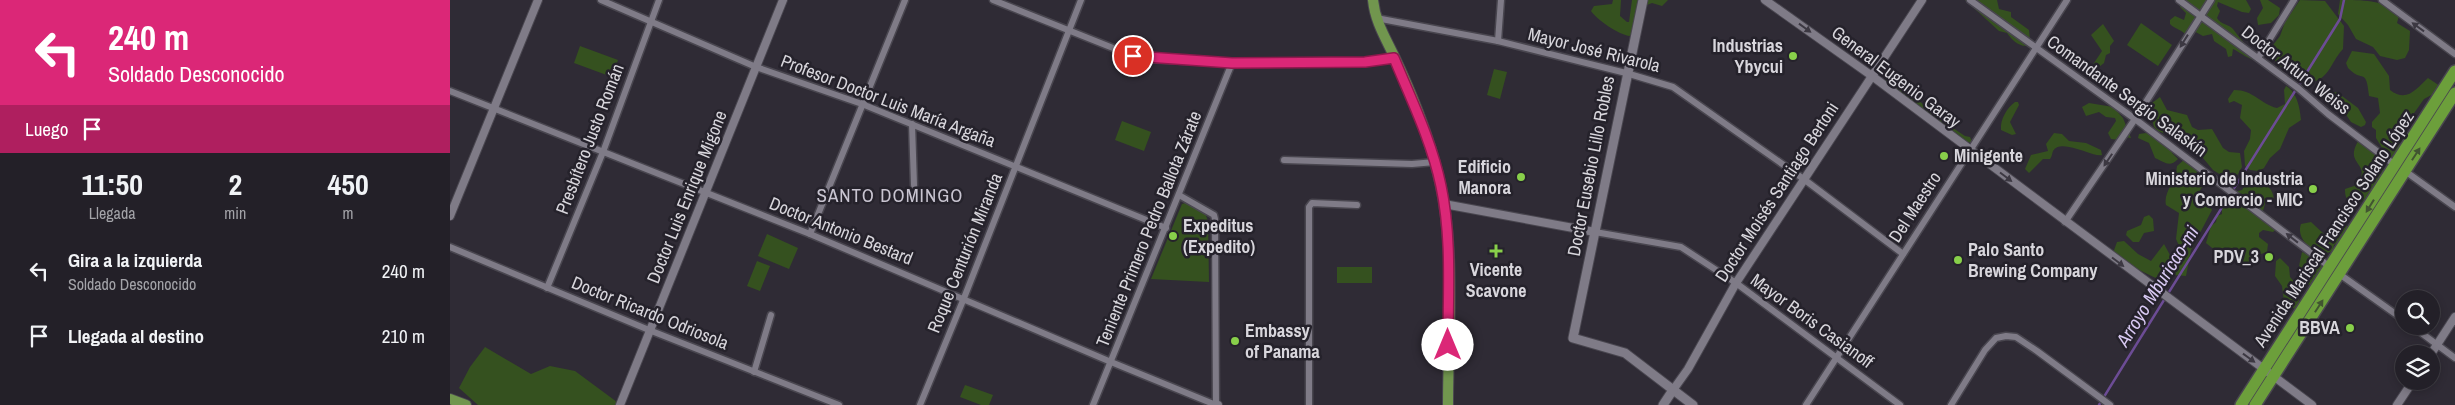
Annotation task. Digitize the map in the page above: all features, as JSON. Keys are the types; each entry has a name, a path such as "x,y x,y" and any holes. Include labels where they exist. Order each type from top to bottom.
{"highway":[{"name":"Avenida Mariscal Francisco Solano López","path":"2241,405 2269,373 2336,271 2400,168 2455,71"},
{"name":"Avenida Mariscal Francisco Solano López","path":"2400,168 2455,93"},
{"name":"Avenida Mariscal Francisco Solano López","path":"2255,405 2269,373"}],"main road":[{"path":"1373,0 1376,18 1435,162 1444,204 1448,265 1448,405"},
{"name":"Doctor Eusebio Lillo Robles","path":"1643,0 1626,73 1572,338 1625,353 1643,365 1672,390"},
{"path":"1672,390 1693,405"},
{"name":"Doctor Moisés Santiago Bertoni","path":"1663,405 1672,390"},
{"path":"450,399 466,405"}],"street":[{"path":"450,216 538,0"},
{"name":"Profesor Doctor Luis María Argaña","path":"601,0 756,67 862,104 1166,228"},
{"name":"Presbítero Justo Román","path":"547,288 603,152 659,0"},
{"name":"Doctor Luis Enrique Migone","path":"620,405 704,192 783,0"},
{"path":"810,234 905,0"},
{"path":"993,0 1139,58 1232,63 1365,62 1394,58"},
{"name":"Roque Centurión Miranda","path":"920,405 1081,0"},
{"path":"1498,41 1501,0"},
{"name":"General Eugenio Garay","path":"1765,0 1872,76 2312,405"},
{"name":"Doctor Moisés Santiago Bertoni","path":"1672,390 1688,369 1736,283 1922,0"},
{"name":"Comandante Sergio Salaskín","path":"1970,0 2136,119 2395,314"},
{"name":"Del Maestro","path":"1806,405 2067,0"},
{"name":"Doctor Arturo Weiss","path":"2179,0 2258,58 2400,168 2455,207"},
{"path":"2065,222 2136,119 2210,0"},
{"path":"2258,58 2294,0"},
{"path":"2382,0 2455,54"},
{"name":"Mayor José Rivarola","path":"1376,18 1498,41 1626,73 1673,87 1805,180 1903,254"},
{"name":"Teniente Primero Pedro Ballota Zárate","path":"1093,405 1232,63"},
{"name":"Doctor Antonio Bestard","path":"450,91 810,234 1217,405"},
{"path":"912,124 914,185"},
{"path":"1284,160 1412,164 1435,162"},
{"path":"1179,196 1214,215 1215,219 1217,405"},
{"path":"1309,405 1309,207 1312,203 1357,205"},
{"name":"Mayor Boris Casianoff","path":"1444,204 1595,232 1675,244 1736,283 1900,405"},
{"name":"Doctor Ricardo Odriosola","path":"450,247 649,330 839,405"},
{"path":"754,372 771,315"},
{"path":"2438,344 2455,317"},
{"path":"2425,335 2455,358"},
{"path":"1952,405 1996,338 2016,337 2110,405"},
{"path":"2397,405 2407,390"}],"green space":[{"path":"1613,0 1621,0 1620,16 1629,22 1632,0 1668,0 1662,6 1652,3 1647,5 1630,36 1609,27 1591,11 1594,6 1612,4"},
{"path":"1965,0 1997,0 1999,9 2011,12 2011,17 2029,30 2030,40 2026,46 2015,42 2007,33 1999,31"},
{"path":"2179,0 2246,0 2251,9 2249,13 2218,2 2217,6 2220,11 2217,18 2231,27 2247,46 2258,54 2257,61 2233,49 2232,56 2228,57 2226,49 2214,41 2212,34 2203,36 2190,29 2185,34 2172,26 2170,20 2175,16 2184,20 2186,13 2180,7"},
{"path":"2260,0 2268,0 2280,8 2279,15 2271,23 2258,25 2257,18 2263,8"},
{"path":"2300,0 2325,1 2344,26 2343,49 2328,71 2324,76 2313,82 2304,83 2279,65 2270,49 2280,36 2285,22"},
{"path":"2340,0 2379,3 2400,12 2397,23 2410,31 2409,50 2405,58 2397,60 2380,56 2373,47 2356,39 2348,25 2338,14"},
{"path":"2141,23 2172,45 2158,66 2127,45"},
{"path":"2103,24 2114,41 2110,46 2110,53 2106,55 2104,63 2099,67 2096,74 2092,71 2092,66 2102,51 2091,35"},
{"path":"580,46 618,60 612,77 574,63"},
{"path":"2352,51 2374,54 2389,76 2390,90 2396,94 2406,95 2411,93 2428,78 2440,86 2437,92 2424,99 2405,126 2396,132 2401,149 2392,157 2387,156 2376,138 2376,130 2372,127 2372,122 2380,113 2378,98 2369,96 2365,78 2353,73 2346,63"},
{"path":"1494,69 1507,72 1500,99 1487,95"},
{"path":"1886,78 1930,109 1947,124 1965,136 1970,137 1972,142 1967,143 1885,81"},
{"path":"2286,86 2295,96 2301,120 2289,128 2280,149 2270,158 2264,168 2259,171 2250,170 2245,166 2244,151 2250,139 2251,130 2240,118 2242,105 2234,101 2229,103 2228,99 2234,90 2247,92 2266,104 2277,108 2285,104 2284,90"},
{"path":"2334,92 2358,108 2366,122 2365,125 2361,127 2351,122 2345,113 2326,102 2326,98"},
{"path":"2160,97 2167,110 2187,115 2192,127 2198,130 2212,129 2223,148 2229,152 2240,153 2242,167 2235,179 2229,180 2213,170 2203,158 2191,152 2176,138 2158,131 2154,127 2148,106"},
{"path":"2018,102 2019,105 2010,122 2016,134 2012,135 2001,130 2001,126 2009,107"},
{"path":"2089,103 2113,107 2123,118 2131,138 2111,139 2108,133 2116,121 2115,118 2106,117 2099,112 2086,116 2082,107"},
{"path":"1122,121 1151,132 1144,151 1115,140"},
{"path":"2054,133 2062,134 2069,141 2086,143 2101,150 2102,155 2070,147 2057,147 2050,159 2043,159 2029,173 2025,169 2031,155 2048,151 2046,144"},
{"path":"2146,133 2172,143 2174,145 2172,153 2178,159 2169,164 2155,158 2149,143 2138,138 2139,134"},
{"path":"2361,137 2383,152 2384,167 2376,188 2366,199 2359,203 2348,200 2345,189 2357,185 2361,177 2362,171 2355,159 2354,153 2355,146"},
{"path":"2185,159 2196,170 2200,178 2207,181 2207,185 2201,188 2200,191 2212,210 2191,250 2186,276 2174,275 2166,283 2133,267 2113,253 2117,242 2124,241 2138,254 2151,261 2164,244 2170,255 2178,258 2181,250 2176,239 2179,213 2166,205 2166,196 2177,166"},
{"path":"2253,181 2261,182 2268,186 2272,192 2274,201 2265,204 2263,211 2275,220 2279,226 2273,232 2263,230 2259,233 2259,237 2268,244 2267,252 2258,255 2255,262 2243,263 2236,256 2222,256 2206,243 2211,226 2216,222 2217,216 2222,214 2223,203 2226,197 2242,190 2246,184"},
{"path":"1188,202 1205,213 1208,221 1209,282 1151,279 1182,204"},
{"path":"2149,215 2153,219 2154,231 2144,233 2139,242 2133,242 2126,235 2127,231 2141,225 2144,217"},
{"path":"2311,222 2324,234 2337,223 2347,226 2345,235 2334,245 2333,251 2321,255 2305,242 2300,234 2301,224"},
{"path":"767,234 798,248 789,269 758,256"},
{"path":"2302,252 2337,269 2275,361 2312,285 2305,284 2302,286 2298,284 2299,277 2303,273 2299,266"},
{"path":"2280,258 2289,267 2290,277 2298,286 2299,304 2295,309 2284,302 2282,286 2275,276 2276,261"},
{"path":"757,261 770,266 760,291 747,286"},
{"path":"1337,267 1372,267 1372,283 1337,283"},
{"path":"485,347 531,374 550,366 575,371 621,405 478,405 459,388 470,367"},
{"path":"965,385 993,395 989,405 981,405 960,397"}],"waterway":[{"name":"Arroyo Mburicao-mi","path":"2099,405 2340,19 2344,0"}],"place":[{"name":"Industrias Ybycui","path":"1793,56"},
{"name":"Minigente","path":"1944,156"},
{"name":"Edificio Manora","path":"1521,177"},
{"name":"Ministerio de Industria y Comercio - MIC","path":"2313,189"},
{"name":"Expeditus (Expedito)","path":"1173,236"},
{"name":"Vicente Scavone","path":"1496,251"},
{"name":"PDV_3","path":"2269,257"},
{"name":"Palo Santo Brewing Company","path":"1958,260"},
{"name":"BBVA","path":"2350,328"},
{"name":"Embassy of Panama","path":"1235,341"}],"district":[{"name":"SANTO DOMINGO","path":"890,195"}],"route":[{"path":"1133,56 1159,60 1232,63 1365,62 1394,58 1426,135 1441,186 1448,244 1448,345"}]}
